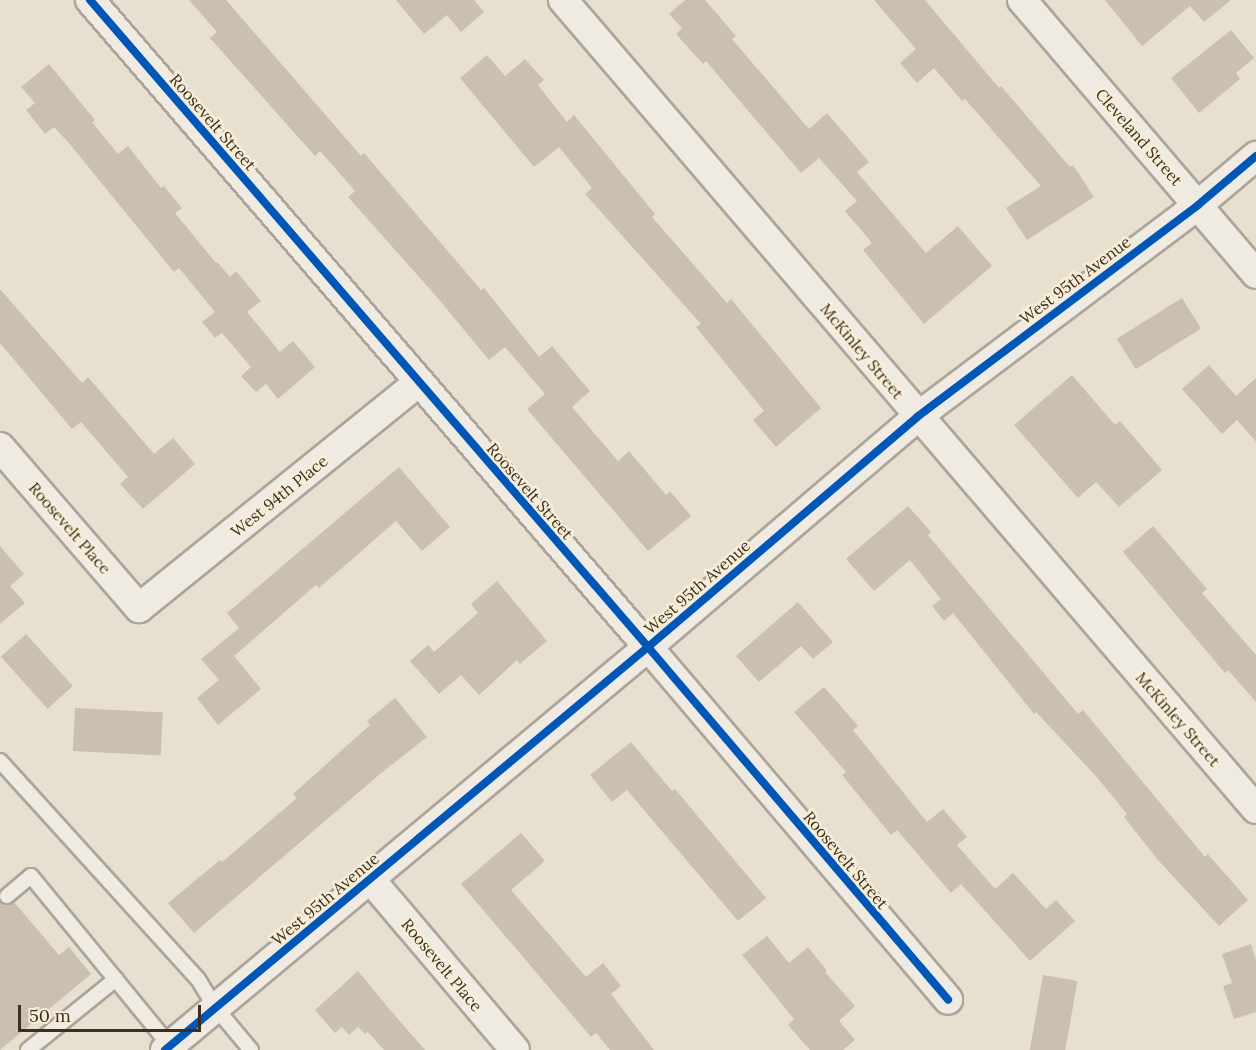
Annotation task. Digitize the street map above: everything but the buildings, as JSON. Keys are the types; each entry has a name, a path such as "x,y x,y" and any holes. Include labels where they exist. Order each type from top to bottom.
{"street":[{"name":"Roosevelt Street","path":"90,0 648,647 948,1000"},
{"name":"McKinley Street","path":"563,0 917,417 1256,809"},
{"name":"Cleveland Street","path":"1022,0 1256,274"},
{"name":"West 95th Avenue","path":"168,1048 648,647 917,417 1198,205 1256,156"},
{"name":"West 94th Place","path":"139,608 418,383"},
{"name":"Roosevelt Place","path":"0,447 139,608"},
{"name":"Roosevelt Place","path":"370,879 515,1050"}],"lane":[{"path":"0,761 198,979 215,1007 251,1050"},
{"path":"7,896 31,876 116,979 168,1048"},
{"path":"28,1050 116,979"}],"cycle path":[{"path":"90,0 648,647 948,1000"},
{"path":"165,1050 648,647 917,417 1198,205 1256,156"}]}
